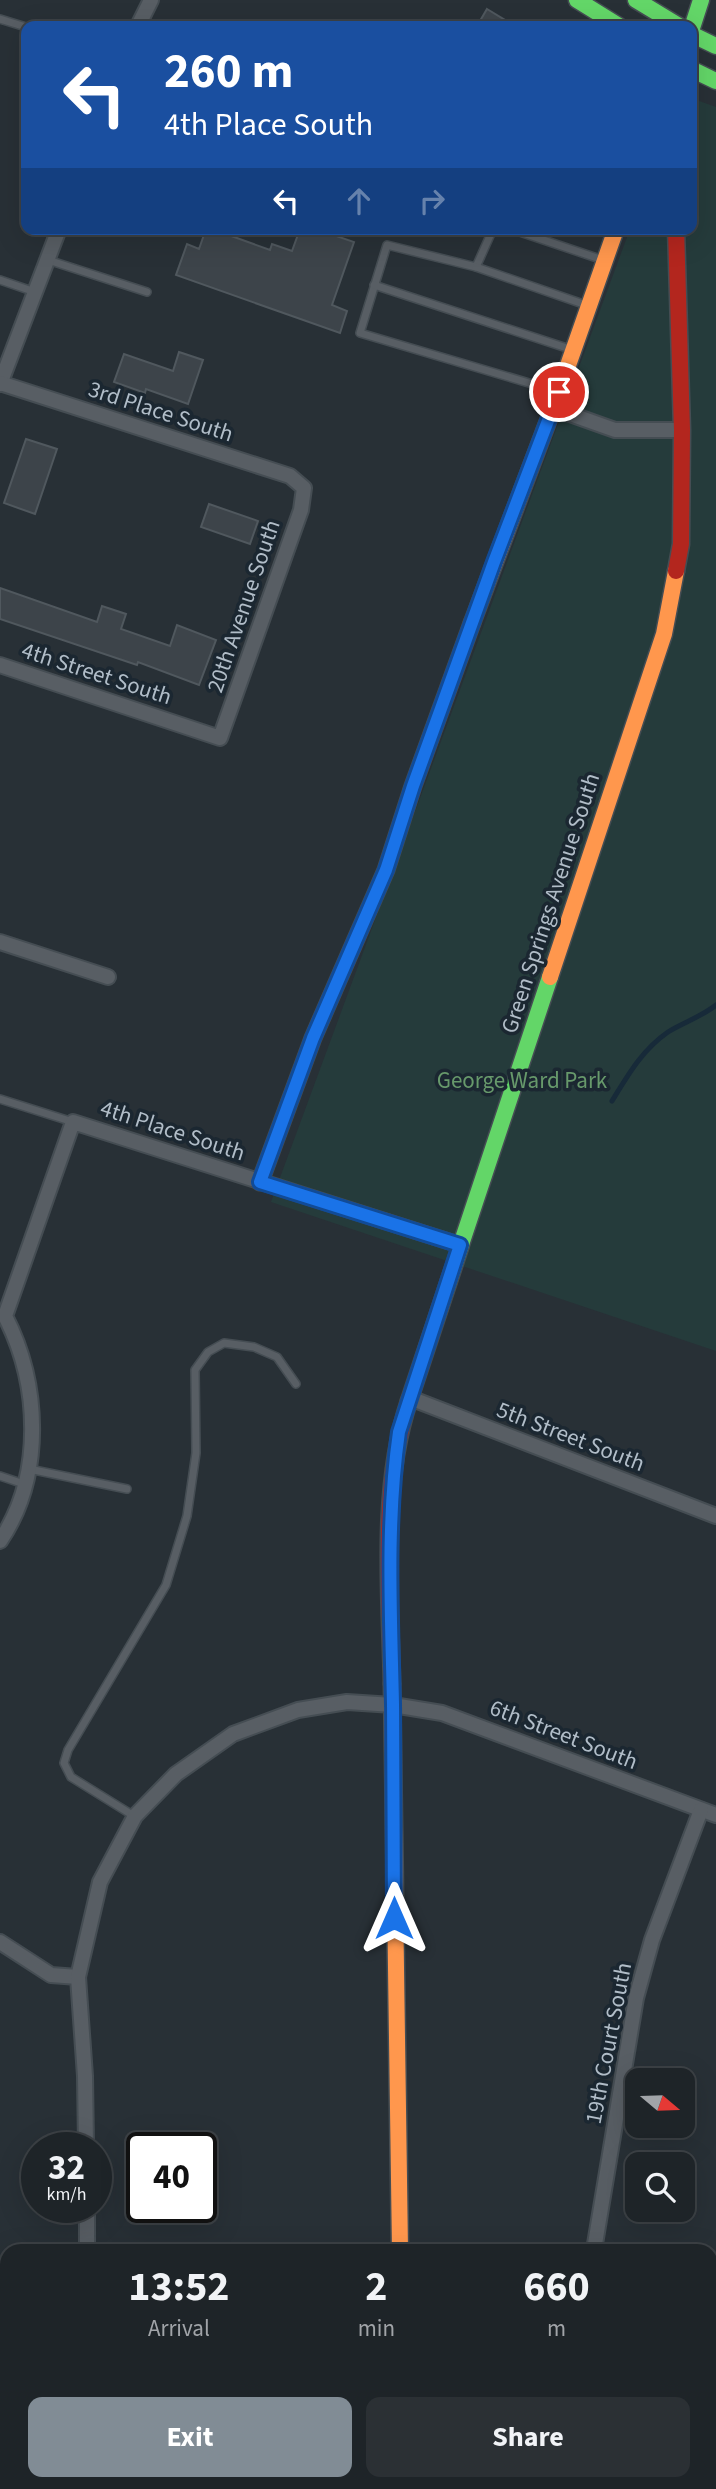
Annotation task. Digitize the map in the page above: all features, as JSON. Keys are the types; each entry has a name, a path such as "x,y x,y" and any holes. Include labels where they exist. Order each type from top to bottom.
{"street":[{"path":"140,21 151,0"},
{"path":"577,0 611,21"},
{"path":"636,0 671,21"},
{"path":"694,21 701,0"},
{"path":"697,35 716,46"},
{"path":"697,72 716,81"},
{"path":"0,384 57,235"},
{"path":"260,1182 313,1038 386,870 413,786 559,392 614,235"},
{"name":"Green Springs Avenue South","path":"400,2244 389,1552 396,1453 399,1432 460,1245 664,634 681,544 682,430 676,235"},
{"name":"3rd Place South","path":"0,384 289,476 303,488"},
{"path":"553,408 615,430 682,430"},
{"name":"20th Avenue South","path":"220,738 301,510 303,488"},
{"name":"4th Street South","path":"0,665 220,738"},
{"path":"0,942 108,977"},
{"path":"0,1542 8,1529 29,1469 32,1416 29,1388 16,1337 2,1313 73,1122"},
{"name":"4th Place South","path":"73,1122 460,1245"},
{"name":"5th Street South","path":"410,1398 716,1516"},
{"name":"6th Street South","path":"86,2132 78,1977 100,1882 135,1816 176,1774 233,1734 298,1710 347,1702 393,1705 442,1713 716,1815"},
{"name":"19th Court South","path":"595,2244 636,1998 652,1940 701,1810"},
{"path":"0,1942 51,1975 78,1977"},
{"path":"87,2223 87,2244"}],"lane":[{"path":"0,19 21,25"},
{"path":"476,267 490,235"},
{"path":"529,235 605,260"},
{"path":"559,392 360,333 387,245 476,267 589,307"},
{"path":"47,260 147,292"},
{"path":"0,280 35,292"},
{"path":"374,285 574,350"},
{"path":"0,1099 73,1122"},
{"path":"135,1816 71,1777 64,1763 68,1750 166,1585 187,1516 196,1453 195,1370 208,1352 224,1343 254,1347 277,1357 296,1384"},
{"path":"29,1469 127,1489"},
{"path":"0,1476 24,1484"}],"green space":[{"name":"George Ward Park","path":"697,100 716,107 716,1351 271,1202 628,235 697,235"}],"building":[{"path":"487,9 507,21 480,21"},
{"path":"204,235 229,235 270,250 272,244 292,251 298,235 334,235 354,242 332,305 347,311 340,333 176,275 187,244 199,249"},
{"path":"179,352 203,360 188,404 146,389 145,393 114,382 124,354 173,371"},
{"path":"26,439 57,449 35,514 4,503"},
{"path":"209,504 258,521 250,544 201,527"},
{"path":"0,588 97,622 102,606 126,614 121,629 170,646 177,625 216,640 199,685 138,662 137,665 0,619"}],"waterway":[{"path":"612,1101 636,1064 659,1039 716,1005"}],"traffic: fast":[{"path":"577,0 611,21"},
{"path":"636,0 671,21"},
{"path":"694,21 701,0"},
{"path":"697,37 716,46"},
{"path":"697,72 716,81"},
{"path":"409,1401 550,977"}],"traffic: slow":[{"path":"472,623 553,408 614,235"},
{"path":"550,977 664,634 676,571"},
{"path":"392,1684 400,2244"}],"traffic: jam":[{"path":"676,235 682,430 681,544 676,571"},
{"path":"260,1182 313,1038 386,870 413,786 472,623"},
{"path":"392,1684 390,1505 400,1434 409,1401"}],"route":[{"path":"394,1918 389,1552 396,1453 399,1432 460,1245 260,1182 313,1038 386,870 413,786 494,562 559,392"}]}
